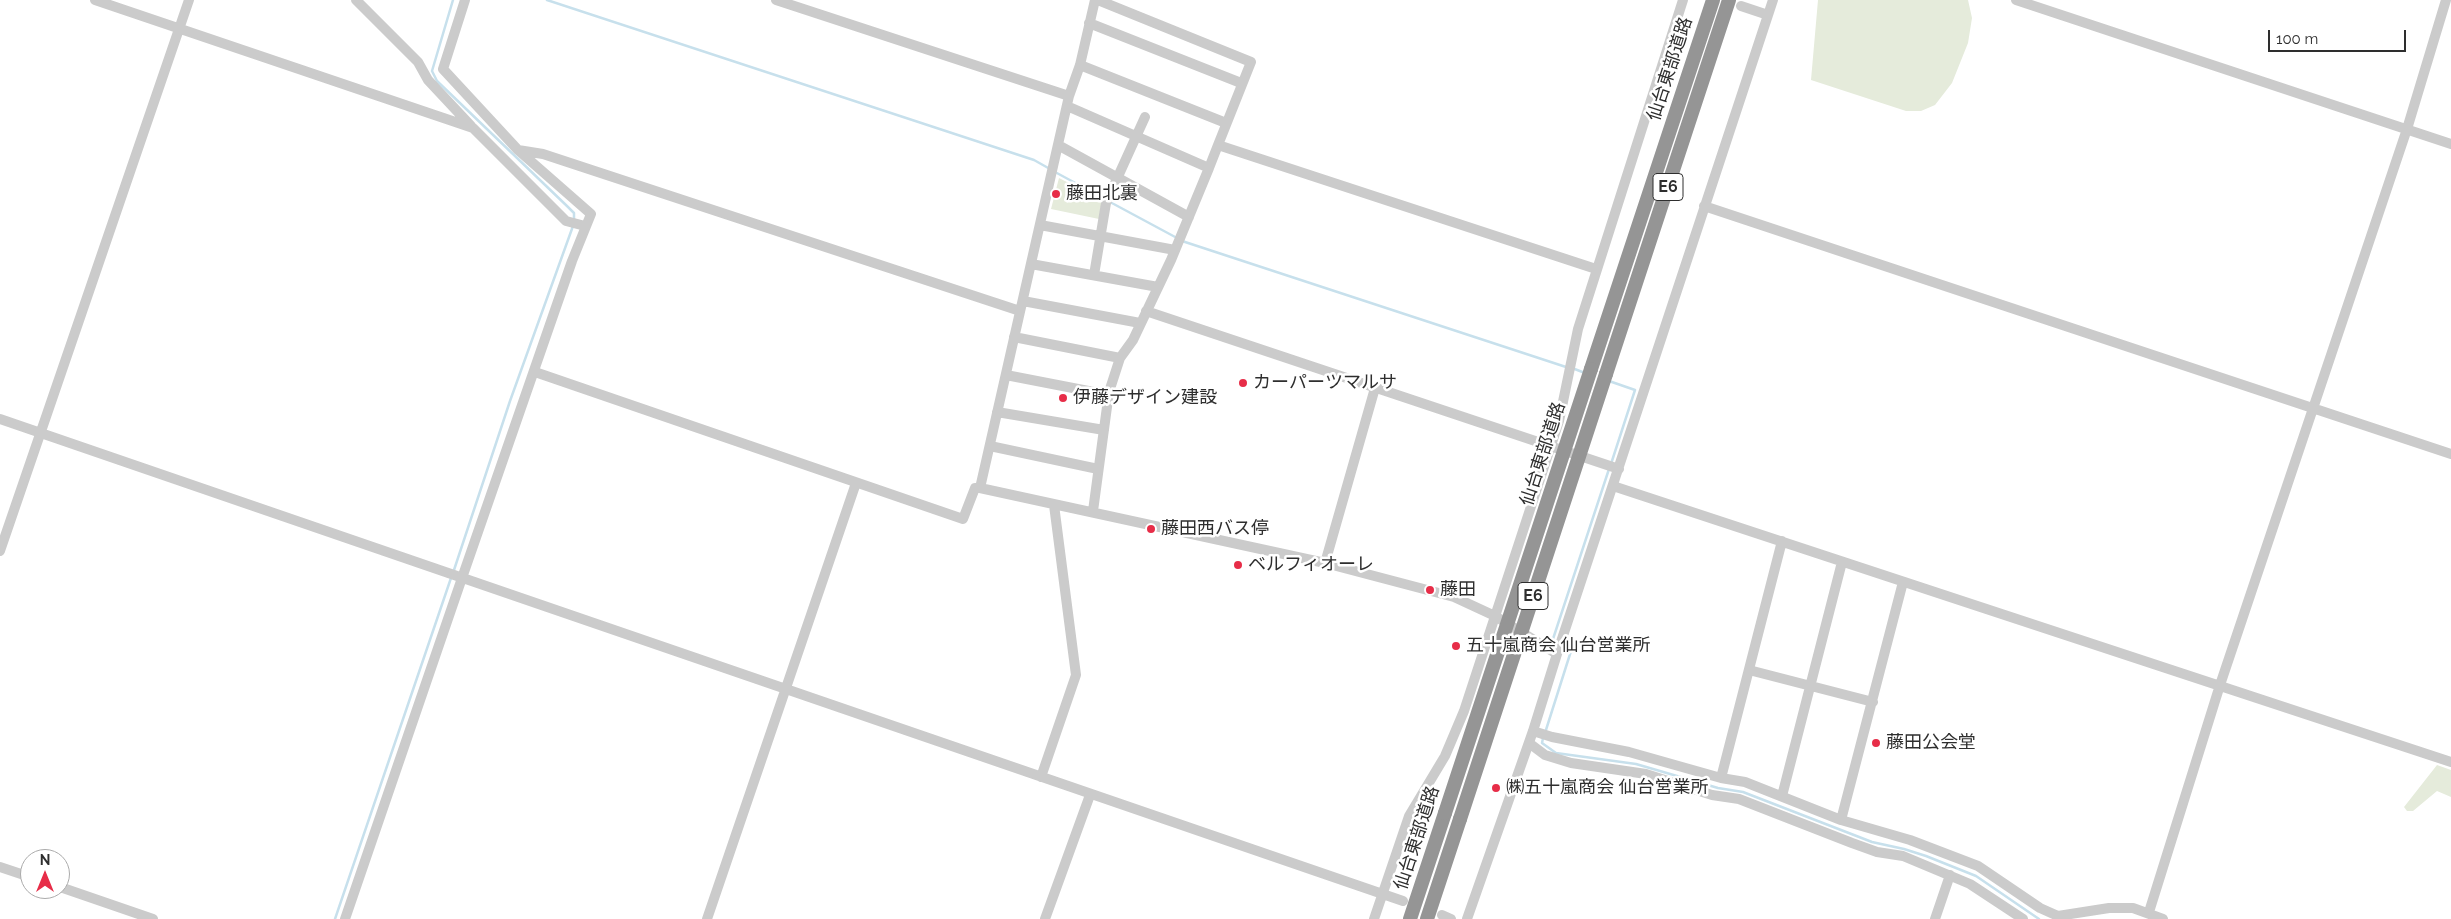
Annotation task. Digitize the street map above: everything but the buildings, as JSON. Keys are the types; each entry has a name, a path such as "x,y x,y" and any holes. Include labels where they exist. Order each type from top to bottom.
{"highway":[{"name":"仙台東部道路","path":"1410,919 1712,0"},
{"name":"仙台東部道路","path":"1427,919 1606,374 1735,3"}],"street":[{"path":"95,0 473,128"},
{"path":"0,551 189,0"},
{"path":"356,0 418,62 428,80 473,128 568,222 583,225"},
{"path":"345,919 456,576 535,372 583,225 591,214 518,150 443,70 466,0"},
{"path":"776,0 1068,101 1135,136 1210,168"},
{"path":"980,488 1068,101 1080,65 1096,0 1251,62 1241,83 1210,168 1178,242 1133,340 1120,358 1109,395 1093,512"},
{"path":"1374,919 1409,816 1445,756 1464,711 1559,421 1569,369 1596,269 1683,0"},
{"path":"1467,919 1529,743 1535,732 1556,654 1613,486 1612,467 1704,206 1773,0"},
{"path":"2016,0 2451,144"},
{"path":"2149,912 2220,685 2407,129 2446,0"},
{"path":"1735,3 1768,15"},
{"path":"1089,23 1241,83"},
{"path":"1080,65 1226,123"},
{"path":"1094,275 1108,199 1145,116"},
{"path":"1058,145 1188,217"},
{"path":"1218,145 1596,269"},
{"path":"518,150 552,157 1021,306 1140,323"},
{"path":"1704,206 2451,454"},
{"path":"1040,225 1100,238 1178,242"},
{"path":"1031,264 1158,287"},
{"path":"1146,311 1612,467"},
{"path":"1014,337 1120,358"},
{"path":"535,372 963,519 975,488 980,488 1324,563 1454,597 1495,616 1556,654"},
{"path":"1006,375 1109,395"},
{"path":"1324,563 1375,388"},
{"path":"997,412 1104,430"},
{"path":"0,419 1403,901"},
{"path":"990,446 1098,470"},
{"path":"707,919 856,483"},
{"path":"1613,486 2451,762"},
{"path":"1040,777 1076,675 1054,505"},
{"path":"1721,778 1782,541"},
{"path":"1782,796 1842,562"},
{"path":"1841,820 1873,702 1902,582"},
{"path":"1748,670 1873,702"},
{"path":"1535,732 1629,752 1721,778 1745,782 1841,820 1910,840 1978,866 2040,908 2058,916 2108,908 2133,908 2149,912 2164,919"},
{"path":"1529,743 1545,755 1572,763 1646,774 1712,796 1739,799 1877,852 1903,856 1970,884 2024,919"},
{"path":"1045,919 1090,795"},
{"path":"0,867 20,874"},
{"path":"1935,919 1950,875"},
{"path":"70,890 153,919"}],"green space":[{"path":"1818,0 1968,0 1972,18 1968,43 1952,83 1935,105 1921,111 1906,111 1811,80"},
{"path":"1059,178 1102,200 1099,219 1051,209"},
{"path":"2437,765 2451,770 2451,797 2437,791 2413,811 2407,811 2404,807"}],"waterway":[{"path":"453,0 432,71 437,81 574,213 574,221"},
{"path":"547,0 1034,160 1050,169"},
{"path":"1055,172 1105,199"},
{"path":"1110,202 1177,238"},
{"path":"453,573 510,401 573,226"},
{"path":"1182,241 1566,367"},
{"path":"1572,368 1585,373"},
{"path":"1609,381 1635,390 1611,464"},
{"path":"1552,642 1609,469"},
{"path":"335,919 451,578"},
{"path":"1545,733 1571,651 1566,649"},
{"path":"1543,738 1542,743 1556,753 1636,764 1718,788 1743,792 1872,842 1926,856 1976,876 2039,919"}],"place":[{"name":"藤田北裏","path":"1056,194"},
{"name":"カーパーツマルサ","path":"1243,383"},
{"name":"伊藤デザイン建設","path":"1063,398"},
{"name":"藤田西バス停","path":"1151,529"},
{"name":"ベルフィオーレ","path":"1238,565"},
{"name":"藤田","path":"1430,590"},
{"name":"五十嵐商会 仙台営業所","path":"1456,646"},
{"name":"藤田公会堂","path":"1876,743"},
{"name":"㈱五十嵐商会 仙台営業所","path":"1496,788"}]}
